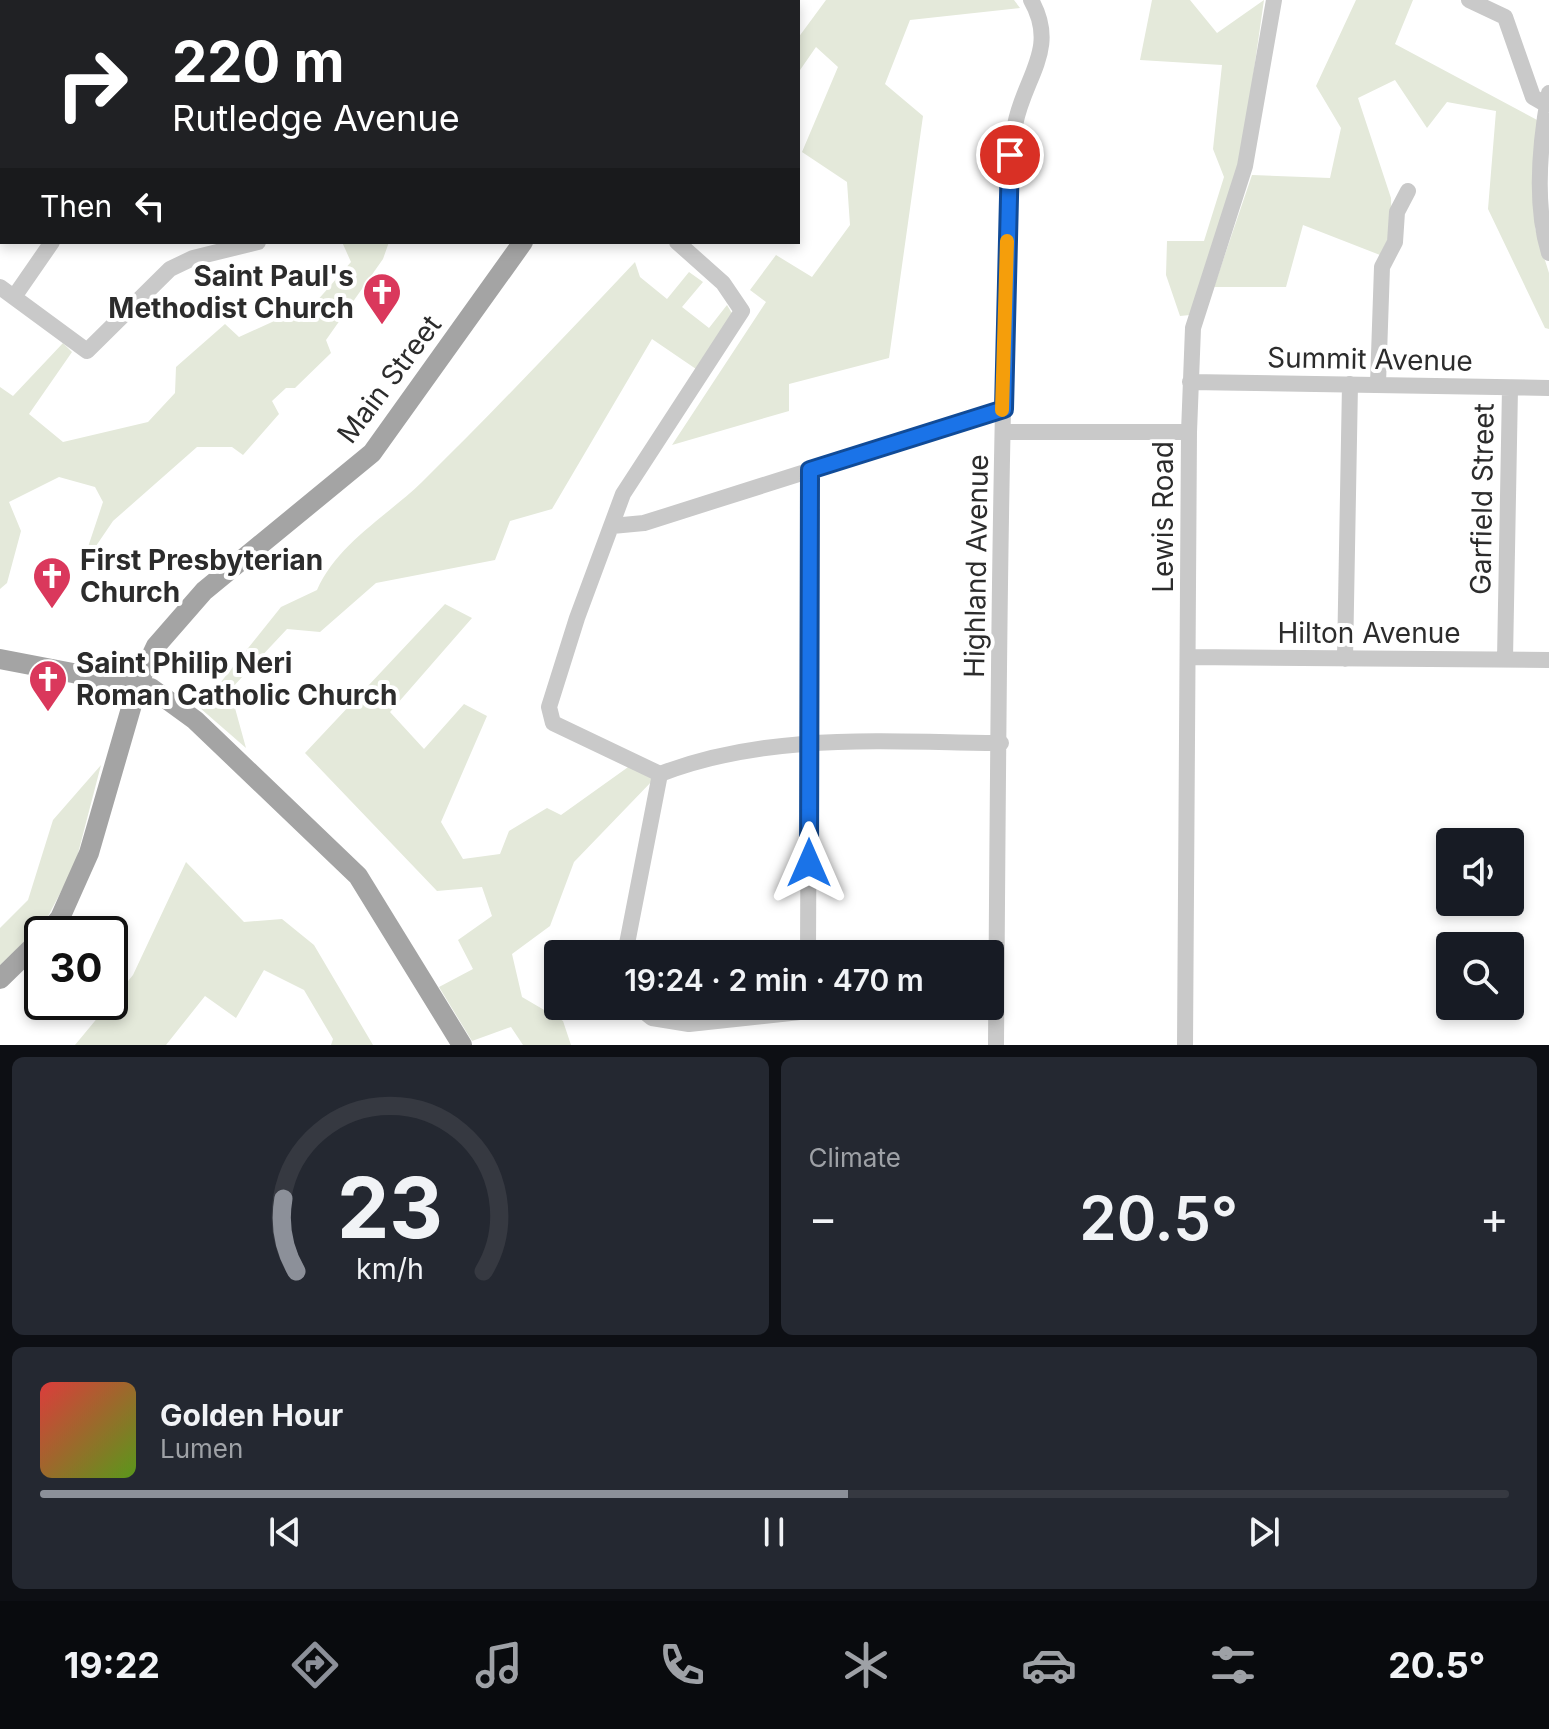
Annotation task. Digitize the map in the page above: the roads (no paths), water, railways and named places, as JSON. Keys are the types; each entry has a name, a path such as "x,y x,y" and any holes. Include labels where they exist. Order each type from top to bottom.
{"main road":[{"name":"Main Street","path":"61,916 89,853 138,684 156,646 204,591 372,453 522,244"},
{"path":"0,659 151,688 195,720 358,876 462,1045"},
{"path":"0,979 24,956"}],"street":[{"name":"Highland Avenue","path":"995,940 1001,743 1010,155 1023,95 1043,45 1043,22 1031,0"},
{"name":"Lewis Road","path":"1185,1045 1189,432 1193,328 1245,166 1274,0"},
{"path":"1469,0 1505,17 1533,97 1548,99 1542,175 1544,236 1549,253"},
{"path":"1378,384 1382,267 1395,242 1397,212 1408,191"},
{"path":"50,244 7,292 87,351 170,269 193,258 250,244"},
{"path":"679,244 723,283 742,311 623,494 577,618 549,707 553,723 660,774 720,754 810,742 1001,743"},
{"name":"Summit Avenue","path":"1190,382 1549,388"},
{"path":"1345,659 1350,384"},
{"name":"Garfield Street","path":"1505,659 1510,388"},
{"path":"612,526 644,523 1004,409"},
{"path":"1004,432 1189,432"},
{"path":"808,940 810,470"},
{"name":"Hilton Avenue","path":"1188,657 1549,660"},
{"path":"628,940 660,774"},
{"path":"658,1020 670,1024 707,1020"},
{"name":"Highland Avenue","path":"995,1020 996,1045"}],"place":[{"name":"Saint Paul's Methodist Church","path":"382,326"},
{"name":"First Presbyterian Church","path":"52,610"},
{"name":"Saint Philip Neri Roman Catholic Church","path":"48,713"}]}
